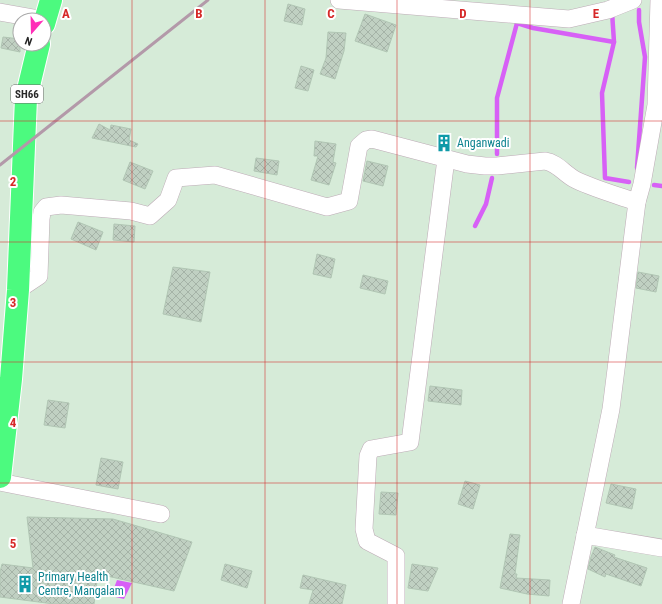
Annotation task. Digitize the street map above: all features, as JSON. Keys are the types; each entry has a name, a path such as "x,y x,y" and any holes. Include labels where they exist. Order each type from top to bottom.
{"main road":[{"name":"SH66","path":"0,478 11,379 18,290 26,98 37,52"}],"street":[{"path":"339,0 554,19 569,19 608,10 630,2"},
{"path":"571,604 610,409 637,202 642,184 656,105 659,0"},
{"path":"0,12 12,13"},
{"path":"18,290 38,276 41,219 42,212 46,207 61,205 131,211 150,216 168,200 176,178 215,176 327,207 349,201 359,146 366,140 372,139 467,164 485,166 545,161 551,162 574,179 637,202"},
{"path":"396,604 396,556 367,541 364,529 368,456 371,449 410,442 446,159"},
{"path":"0,482 161,514"},
{"path":"585,535 662,548"}],"shaded area":[{"path":"117,580 132,583 124,599 111,596"}],"building":[{"path":"288,4 305,9 302,25 284,21"},
{"path":"365,14 396,25 387,52 355,41"},
{"path":"328,32 346,33 344,51 335,79 320,74 326,58"},
{"path":"3,37 12,38 12,50 1,48"},
{"path":"301,66 314,70 308,91 295,88"},
{"path":"99,124 110,130 111,125 131,129 129,140 138,144 136,147 92,138"},
{"path":"315,141 336,144 333,162 336,163 329,185 311,180 318,156 314,156"},
{"path":"256,158 279,161 277,175 254,171"},
{"path":"367,161 388,166 383,186 363,181"},
{"path":"130,162 153,171 145,189 123,180"},
{"path":"78,222 103,232 96,250 71,239"},
{"path":"114,224 135,226 134,242 113,240"},
{"path":"317,254 335,259 331,278 313,274"},
{"path":"173,267 210,272 201,322 163,314"},
{"path":"638,272 659,276 656,292 636,288"},
{"path":"363,275 388,281 385,294 360,288"},
{"path":"430,386 462,390 461,405 428,401"},
{"path":"48,400 69,403 65,428 44,425"},
{"path":"101,458 123,462 118,489 96,485"},
{"path":"465,481 480,485 473,509 458,504"},
{"path":"611,484 636,489 632,509 606,503"},
{"path":"381,492 398,493 396,515 379,514"},
{"path":"27,517 113,519 192,542 174,591 98,574 94,604 54,604 0,597 0,572 2,564 33,568"},
{"path":"510,534 520,535 515,574 517,574 516,578 550,580 549,596 527,594 500,588"},
{"path":"595,547 615,555 614,557 647,568 641,586 606,574 605,577 588,569"},
{"path":"225,564 252,571 247,588 221,580"},
{"path":"412,564 438,568 428,591 408,588"},
{"path":"303,575 346,585 342,604 309,604 313,590 300,588"}],"waterway":[{"path":"637,168 645,57 639,22 639,10"},
{"path":"612,12 614,42 602,93 605,178 629,182"},
{"path":"497,154 497,98 517,23 533,28 614,42"},
{"path":"475,226 486,204 492,178"},
{"path":"654,185 662,186"}],"railway":[{"path":"0,165 208,0"}],"place":[{"name":"Anganwadi","path":"444,143"},
{"name":"Primary Health Centre, Mangalam","path":"25,584"}]}
